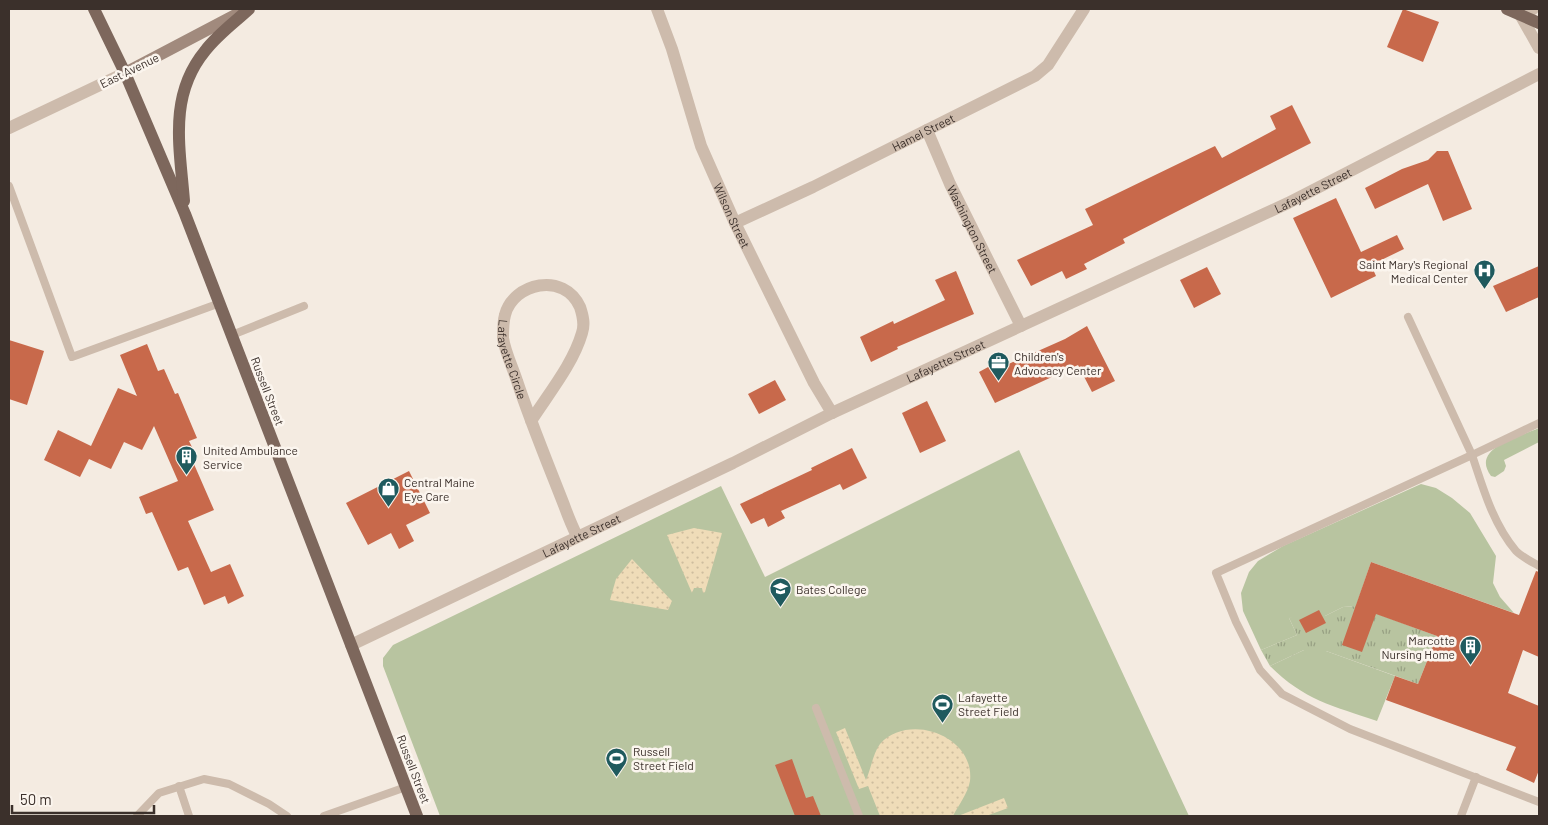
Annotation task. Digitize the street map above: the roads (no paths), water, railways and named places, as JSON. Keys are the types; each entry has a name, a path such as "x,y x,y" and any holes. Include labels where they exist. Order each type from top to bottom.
{"main road":[{"name":"Russell Street","path":"94,9 125,73 186,214 417,816"},
{"name":"East Avenue","path":"125,73 249,9"},
{"path":"186,214 178,110 187,78 206,50 249,9"},
{"path":"1507,9 1519,12 1539,23"}],"street":[{"name":"Wilson Street","path":"657,9 672,49 701,146 735,222 814,383 832,413"},
{"name":"Hamel Street","path":"735,222 1035,76 1048,65 1084,9"},
{"path":"1534,9 1519,12 1539,48"},
{"name":"East Avenue","path":"9,128 125,73"},
{"name":"Lafayette Street","path":"351,645 733,463 832,413 1288,203 1539,74"},
{"name":"Washington Street","path":"927,130 950,184 1021,326"},
{"name":"Lafayette Circle","path":"531,420 571,358 582,333 584,322 576,300 568,290 550,284 539,286 520,295 508,308 504,316 503,339 531,420 568,520 577,536"}],"lane":[{"path":"9,186 72,357 220,303"},
{"path":"232,335 304,306"},
{"path":"1408,317 1472,455 1486,499 1517,552 1539,566"},
{"path":"1539,423 1216,573 1236,622 1260,670 1282,694 1350,729 1539,802"},
{"path":"816,708 859,816"},
{"path":"1460,816 1476,777"},
{"path":"137,816 159,793 204,779 229,784 269,804 287,816"},
{"path":"179,786 189,816"},
{"path":"324,816 406,787"}],"place":[{"name":"Saint Mary's Regional Medical Center","path":"1484,290"},
{"name":"Children's Advocacy Center","path":"998,382"},
{"name":"United Ambulance Service","path":"187,476"},
{"name":"Central Maine Eye Care","path":"388,508"},
{"name":"Bates College","path":"780,608"},
{"name":"Marcotte Nursing Home","path":"1471,666"},
{"name":"Lafayette Street Field","path":"942,723"},
{"name":"Russell Street Field","path":"617,777"}]}
